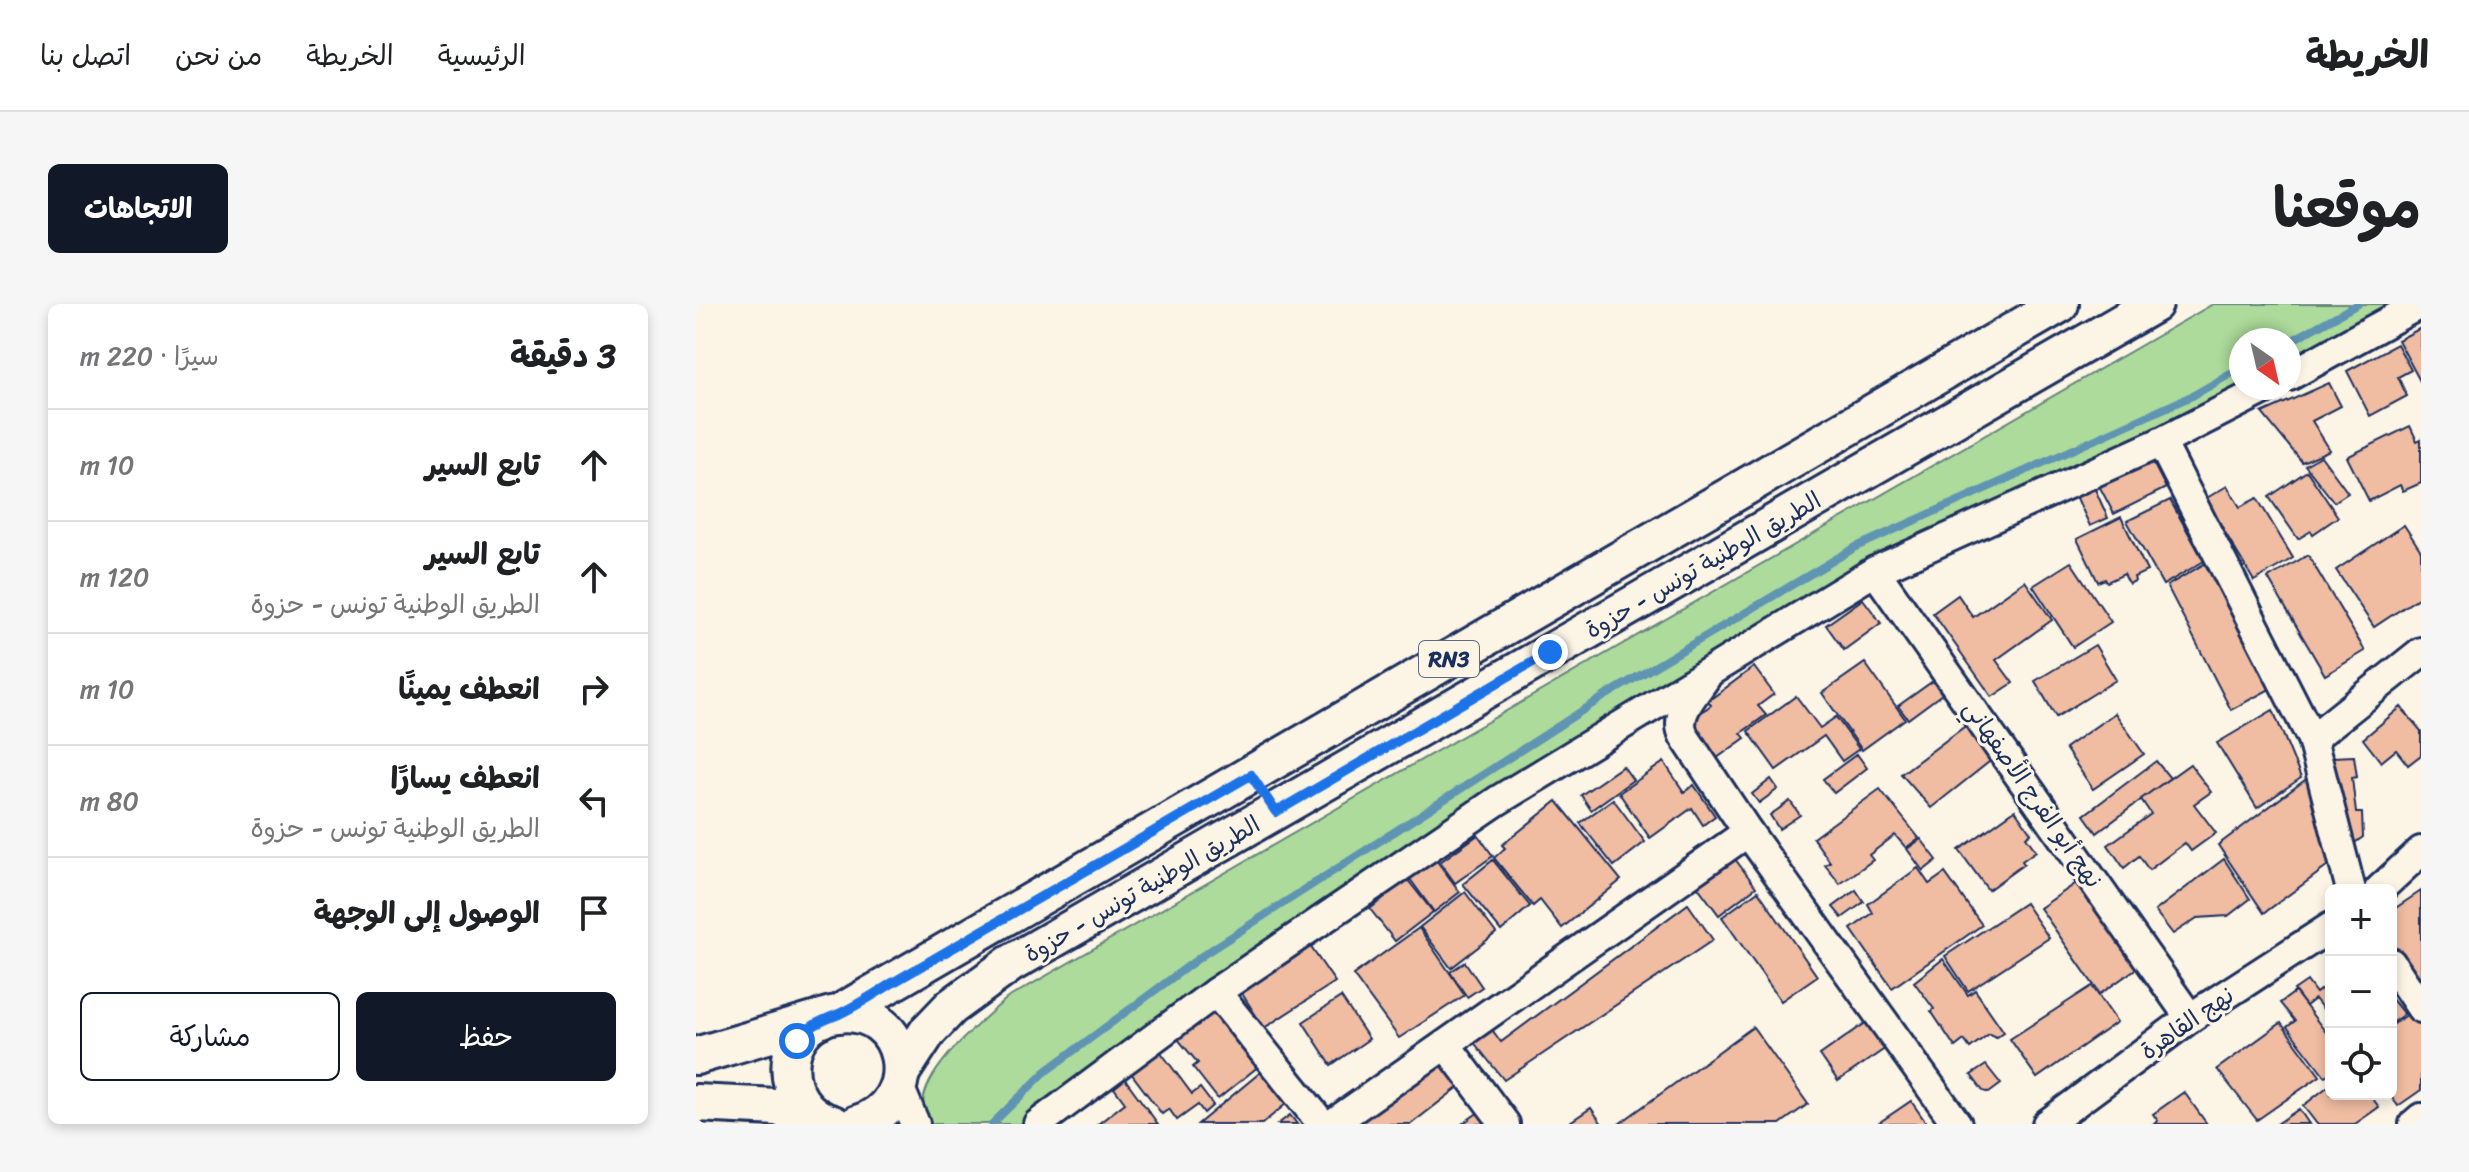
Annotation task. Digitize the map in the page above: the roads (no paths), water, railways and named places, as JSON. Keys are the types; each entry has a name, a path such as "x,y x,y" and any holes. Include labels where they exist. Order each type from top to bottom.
{"main road":[{"name":"الطريق الوطنية تونس - حزوة","path":"696,1056 830,1016 2060,304"},
{"name":"الطريق الوطنية تونس - حزوة","path":"900,1078 928,1031 951,1007 1010,964 2154,304"},
{"path":"1251,775 1276,812"},
{"path":"830,1016 857,1015 875,1022 889,1035 899,1052 900,1078"},
{"name":"RN3","path":"823,1120 801,1104 793,1090 789,1073 797,1041 808,1027 830,1016"},
{"name":"RN3","path":"857,1124 881,1112 892,1101 900,1078"},
{"name":"RN3","path":"696,1103 776,1107 823,1120"}],"street":[{"path":"2301,369 2420,304"},
{"path":"1038,1124 1216,992 1497,801 1875,571 2161,442 2243,400"},
{"path":"2161,442 2312,739 2349,884"},
{"name":"نهج أبو الفرج الأصفهاني","path":"1875,571 2190,1018"},
{"path":"2312,739 2421,652"},
{"path":"1711,670 1682,714 1680,729 1748,832 1957,1124"},
{"path":"1332,1124 1748,832"},
{"path":"2385,884 2421,851"},
{"name":"نهج القاهرة","path":"2047,1124 2190,1018 2325,931"},
{"path":"2397,972 2421,1008"},
{"path":"1216,992 1322,1124"},
{"path":"1446,1045 1505,1124"},
{"path":"900,1078 915,1124"},
{"path":"2414,1124 2421,1118"}],"waterway":[{"path":"2301,335 2358,304"},
{"path":"992,1124 1045,1072 1203,955 1605,696 1856,547 2194,395 2229,375"}]}
